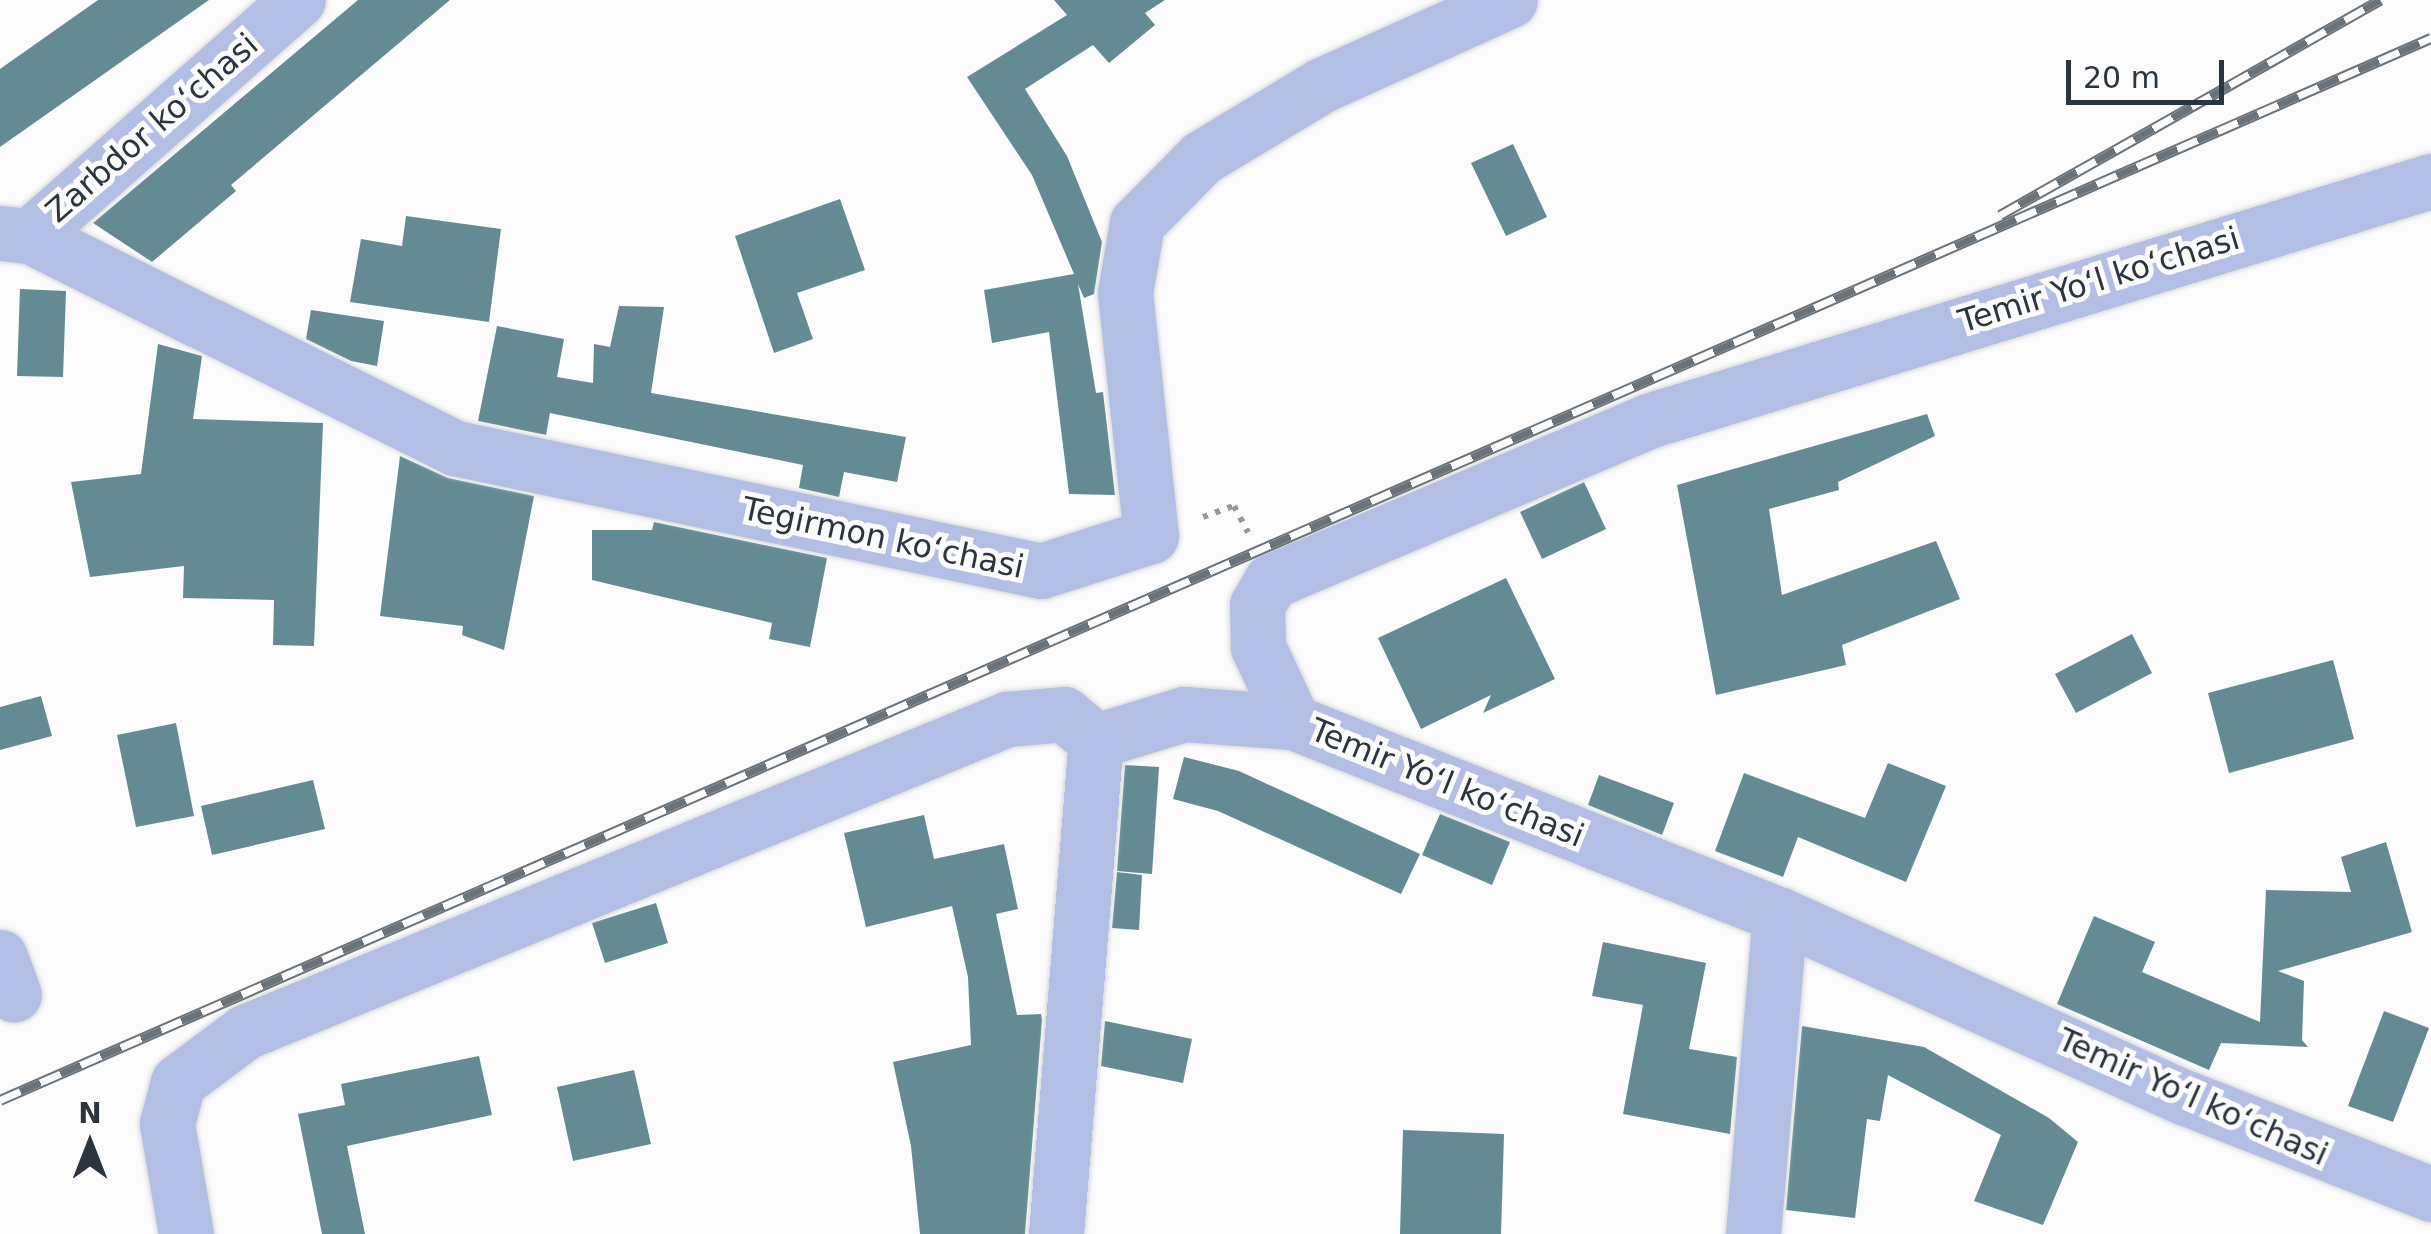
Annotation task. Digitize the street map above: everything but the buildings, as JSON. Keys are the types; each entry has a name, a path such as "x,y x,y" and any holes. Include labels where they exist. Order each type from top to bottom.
{"street":[{"name":"Zarbdor koʻchasi","path":"15,235 298,0"},
{"path":"1151,536 1125,293 1137,223 1200,158 1322,84 1510,0"},
{"name":"Temir Yoʻl koʻchasi","path":"2431,180 1650,420 1270,580 1257,605 1258,648 1293,722 1780,915 2186,1098 2431,1194"},
{"name":"Tegirmon koʻchasi","path":"15,235 455,448 1041,571 1151,536"},
{"path":"186,1234 166,1124 178,1082 246,1032 1006,719 1064,714 1096,741"},
{"path":"1096,741 1184,714 1293,722"},
{"path":"1056,1234 1096,741"},
{"path":"1753,1234 1780,915"}],"path":[{"path":"1151,536 1234,506 1270,580"}],"railway":[{"path":"2000,215 2380,0"},
{"path":"0,1100 2431,38"}]}
